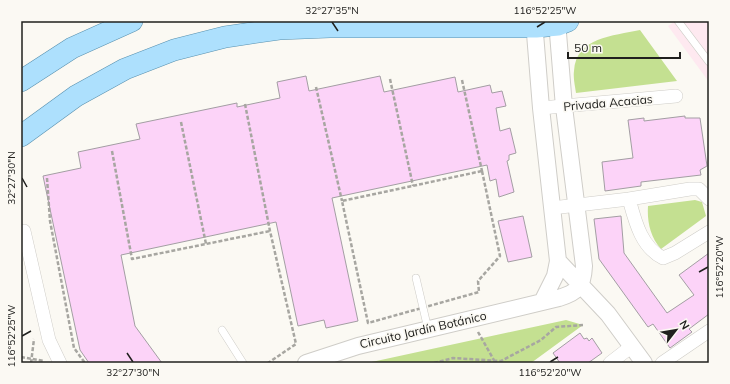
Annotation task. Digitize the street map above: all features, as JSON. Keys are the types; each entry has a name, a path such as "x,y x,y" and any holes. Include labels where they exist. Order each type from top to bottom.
{"main road":[{"path":"21,81 72,48 132,21"},
{"path":"21,136 76,96 125,69 174,50 225,37 278,29 535,24 561,22"}],"street":[{"path":"561,22 564,107 584,266 581,285"},
{"path":"535,24 541,108 558,261 556,276 542,302"},
{"name":"Privada Acacias","path":"541,108 676,96"},
{"path":"552,208 629,199 690,189 699,190 709,200"},
{"path":"629,199 635,222 646,242 654,253 663,258 709,232"},
{"path":"24,231 49,340 60,363"},
{"path":"558,261 608,314 644,363"},
{"name":"Circuito Jardín Botánico","path":"306,363 358,346 569,295 581,285"},
{"path":"662,363 708,333"},
{"path":"610,363 632,346"}],"lane":[{"path":"678,21 709,62"},
{"path":"416,278 428,329"},
{"path":"222,330 243,363"}],"path":[{"path":"390,79 413,186"},
{"path":"316,87 368,323 479,292 478,281 500,256 462,80"},
{"path":"245,104 270,231 296,344 268,363"},
{"path":"181,122 206,244"},
{"path":"112,151 132,259 270,231"},
{"path":"342,202 482,171"},
{"path":"47,178 50,221 74,348 85,363"},
{"path":"470,320 495,362"},
{"path":"434,363 453,358 483,359 495,362 501,361 541,340 556,326 584,325"},
{"path":"31,363 34,339"},
{"path":"21,357 46,361"}],"shaded area":[{"path":"676,21 709,21 709,82 668,26"}],"green space":[{"path":"640,30 677,81 576,93 574,71 576,60 581,51 598,40"},
{"path":"695,200 702,202 706,216 661,249 654,239 650,229 648,206"},
{"path":"566,320 583,325 531,363 367,363"}],"building":[{"path":"306,76 309,91 380,76 384,92 455,77 458,92 490,85 492,93 502,91 506,106 496,108 500,131 510,128 516,153 509,155 509,160 507,161 514,192 499,197 496,179 490,181 487,165 332,198 358,321 326,328 324,320 298,326 276,222 121,255 135,326 162,363 89,363 80,350 43,176 81,168 78,152 140,139 136,124 237,103 237,107 280,98 277,82"},
{"path":"685,116 685,118 700,118 707,166 700,170 701,175 641,182 641,186 605,191 602,162 633,158 628,120 644,118 644,121"},
{"path":"523,216 532,257 508,262 498,221"},
{"path":"621,216 624,253 667,313 694,295 679,275 709,253 709,314 689,329 692,332 670,348 653,324 648,327 599,259 594,219"},
{"path":"580,333 584,339 587,338 589,341 592,338 602,353 588,363 560,363 553,353"}]}
